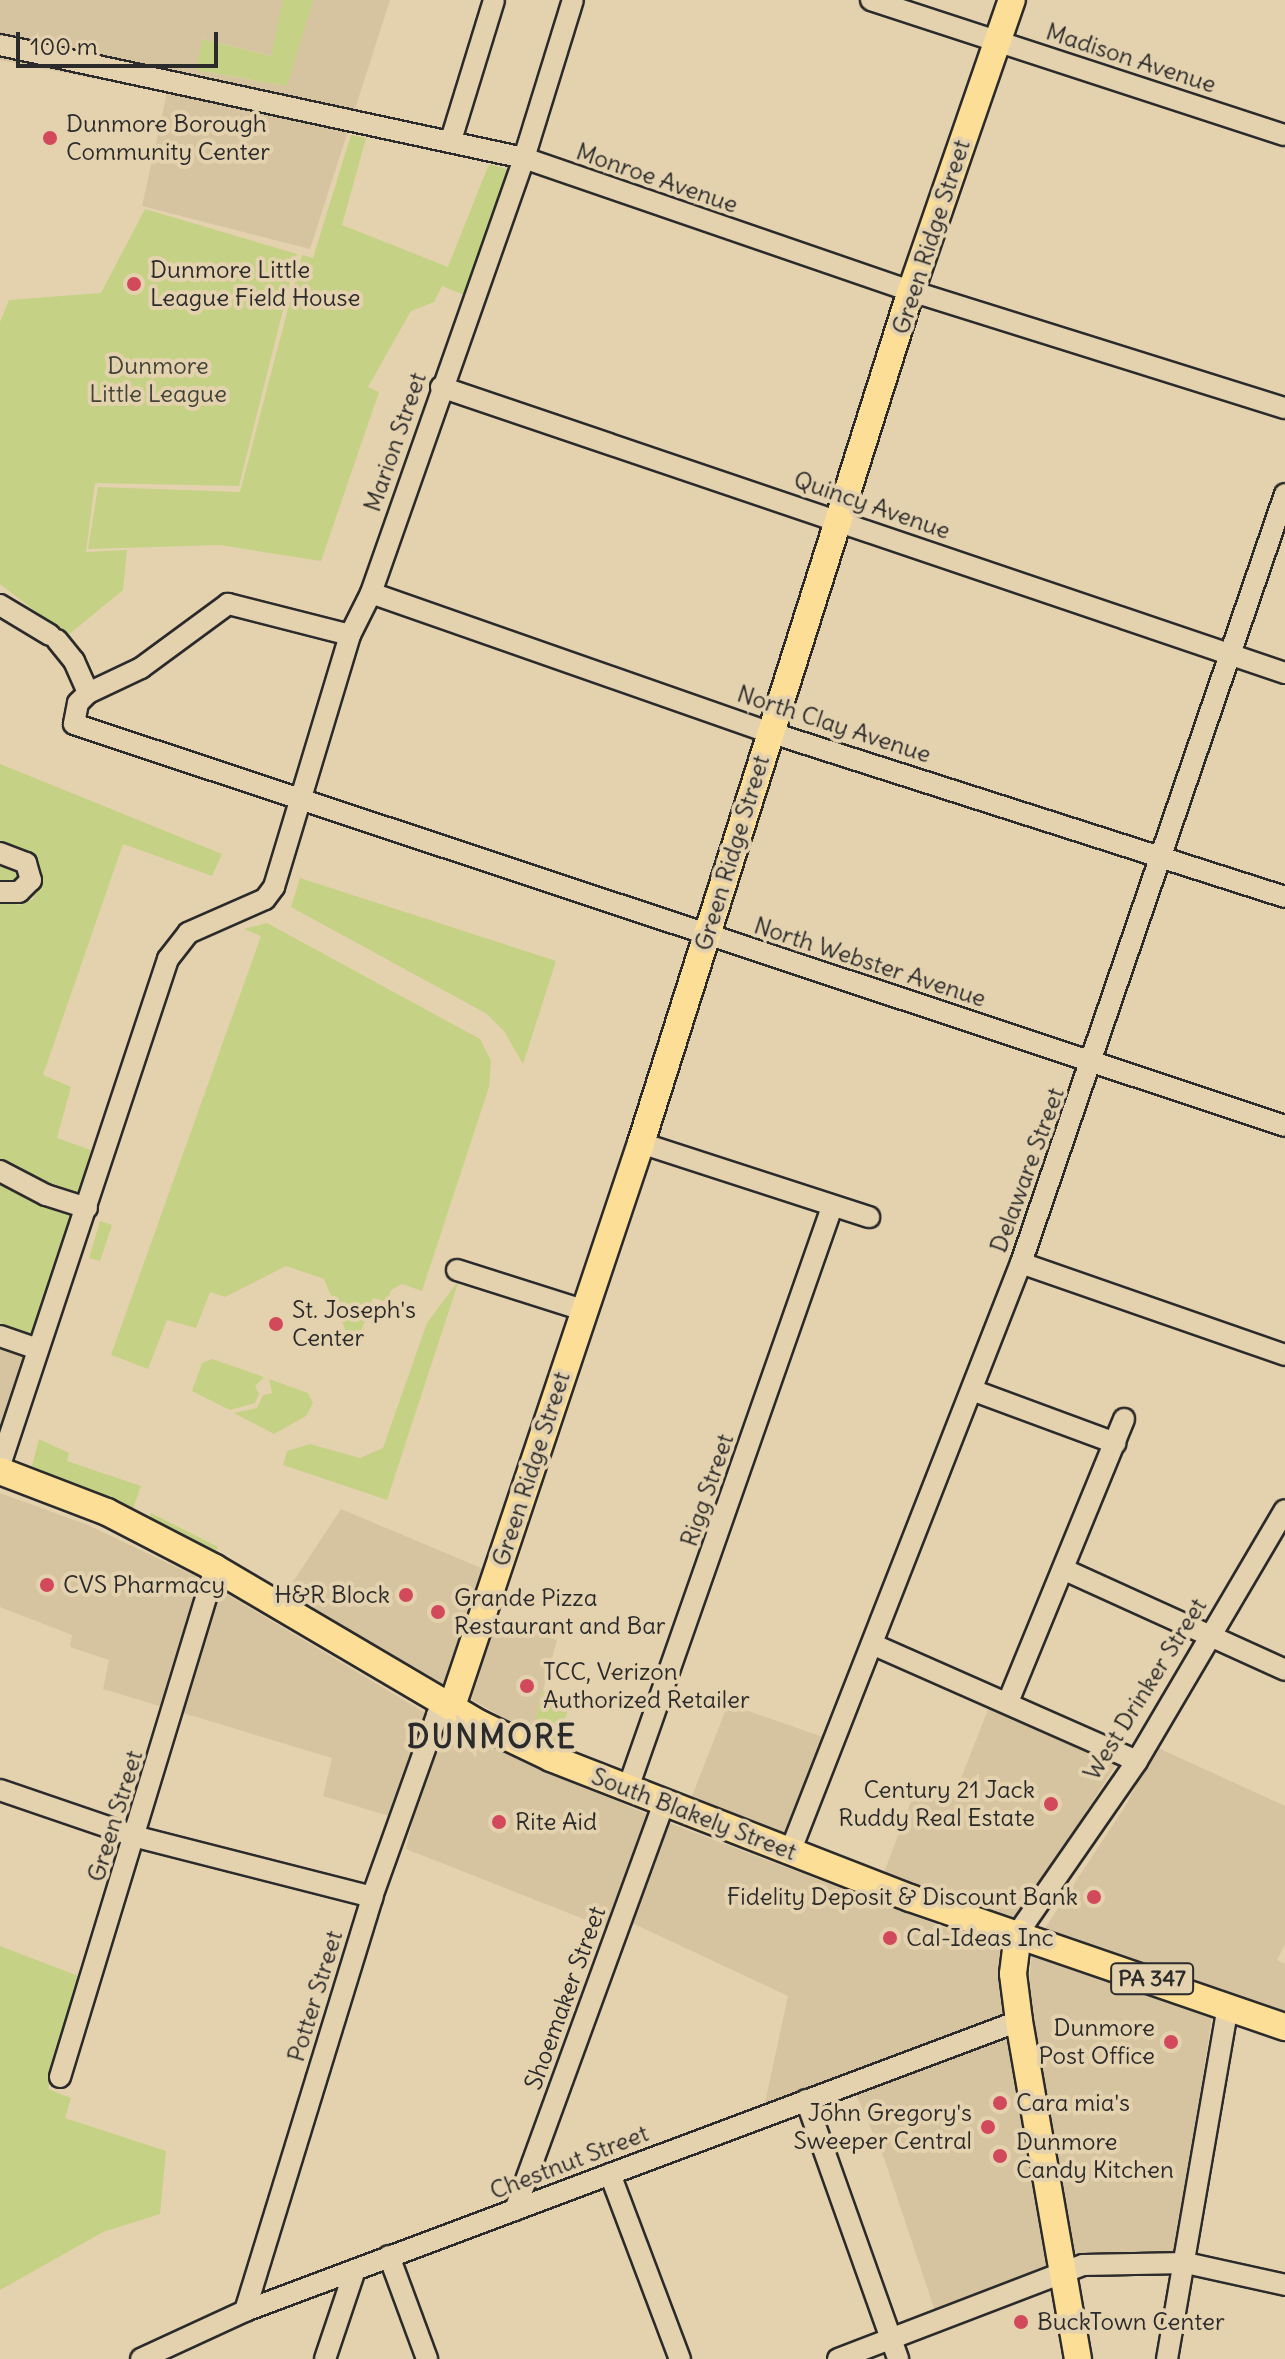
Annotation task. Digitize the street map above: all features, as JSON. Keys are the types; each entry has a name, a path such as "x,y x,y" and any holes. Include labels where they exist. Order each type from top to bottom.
{"main road":[{"name":"Green Ridge Street","path":"452,1706 708,937 769,732 911,291 1012,0"},
{"name":"South Blakely Street","path":"0,1468 107,1512 215,1568 452,1706 537,1751 790,1852 1018,1933"},
{"name":"PA 347","path":"1018,1933 1285,2027"},
{"path":"1018,1933 1013,1974 1019,2021 1078,2359"}],"street":[{"path":"451,140 494,0"},
{"name":"Marion Street","path":"87,1208 168,959 201,925 265,899 274,887 350,635 371,593 524,158 573,0"},
{"name":"Madison Avenue","path":"871,0 1285,135"},
{"name":"Monroe Avenue","path":"0,45 524,158 911,291 1285,408"},
{"name":"Quincy Avenue","path":"441,387 1285,673"},
{"name":"Delaware Street","path":"790,1852 831,1740 874,1645 1021,1263 1094,1062 1285,494"},
{"name":"North Clay Avenue","path":"371,593 769,732 1285,897"},
{"path":"0,605 54,638 74,661 88,693 141,668 228,604 350,635"},
{"name":"North Webster Avenue","path":"88,693 73,716 79,727 1285,1126"},
{"path":"0,853 26,863 31,880 19,892 0,892"},
{"path":"641,1143 869,1217"},
{"path":"0,1171 46,1195 87,1208 37,1349 0,1468"},
{"name":"Rigg Street","path":"628,1788 832,1207"},
{"path":"1021,1263 1285,1355"},
{"path":"457,1270 583,1310"},
{"path":"0,1336 37,1349"},
{"path":"972,1390 1115,1443"},
{"path":"1008,1702 1065,1570 1124,1419"},
{"name":"West Drinker Street","path":"1018,1933 1137,1761 1285,1510"},
{"name":"Green Street","path":"60,2077 137,1837 215,1568"},
{"path":"1065,1570 1210,1633 1285,1670"},
{"path":"874,1645 1137,1761"},
{"name":"Potter Street","path":"245,2311 372,1897 437,1715 452,1706"},
{"path":"0,1790 137,1837 372,1897"},
{"name":"Shoemaker Street","path":"515,2210 664,1803"},
{"path":"1167,2359 1186,2263 1228,2005"},
{"name":"Chestnut Street","path":"141,2359 245,2311 1019,2021"},
{"path":"806,2100 895,2349"},
{"path":"610,2174 680,2359"},
{"path":"389,2256 427,2359"},
{"path":"838,2359 895,2349 1065,2271 1106,2263 1186,2263 1285,2285"},
{"path":"325,2359 355,2270"}],"shaded area":[{"path":"0,0 283,0 272,56 203,39 196,70 286,86 313,0 390,0 310,249 142,206 167,93 0,60"},
{"path":"0,1343 36,1354 0,1443"},
{"path":"0,1493 88,1525 201,1579 424,1712 551,1772 651,1816 1000,1949 1005,2017 765,2103 788,1996 632,1923 627,1936 406,1849 412,1823 323,1796 332,1758 103,1689 109,1660 70,1647 72,1635 0,1607"},
{"path":"341,1509 505,1578 492,1619 557,1640 531,1733 285,1594"},
{"path":"728,1704 826,1738 787,1836 692,1796"},
{"path":"989,1707 1119,1760 1015,1922 883,1875 918,1783 954,1796"},
{"path":"1156,1747 1285,1806 1285,1944 1277,1960 1285,1964 1285,2014 1043,1931 1126,1805"},
{"path":"1032,1953 1213,2010 1176,2251 1071,2254 1029,1985"},
{"path":"1009,2038 1049,2268 935,2311 884,2158 856,2095"}],"green space":[{"path":"283,0 313,0 287,86 196,70 202,39 271,56"},
{"path":"351,135 366,138 342,225 448,267 489,164 514,171 467,296 442,286 434,302 411,311 368,387 379,392 321,561 220,545 88,549 98,487 240,492 302,255 313,258"},
{"name":"Dunmore Little League","path":"145,209 297,254 239,486 95,483 86,552 127,550 123,590 67,636 0,584 0,322 9,300 101,293"},
{"path":"0,764 222,854 212,876 123,844 43,1075 71,1087 57,1138 91,1150 79,1194 0,1163 0,902 20,905 33,899 40,876 28,851 0,843"},
{"path":"0,861 12,865 20,880 8,885 0,881"},
{"path":"300,878 556,961 523,1064 504,1031 487,1014 291,907"},
{"path":"267,923 480,1039 491,1061 489,1087 422,1291 402,1284 391,1290 388,1302 373,1298 357,1343 350,1341 324,1279 286,1266 225,1297 210,1292 196,1328 167,1320 148,1369 111,1355 261,936 244,929"},
{"path":"0,1185 73,1215 35,1335 0,1323"},
{"path":"100,1221 112,1225 100,1261 89,1258"},
{"path":"459,1280 387,1500 283,1465 287,1451 310,1444 360,1458 383,1448 427,1323"},
{"path":"212,1359 264,1377 255,1386 259,1394 255,1403 230,1410 192,1391 202,1363"},
{"path":"269,1379 308,1393 313,1403 306,1416 274,1434 234,1413 257,1408 263,1395 272,1393"},
{"path":"39,1439 69,1453 67,1461 141,1486 132,1511 32,1466"},
{"path":"151,1513 218,1547 215,1553 149,1519"},
{"path":"543,1691 571,1700 560,1734 569,1737 565,1748 531,1733"},
{"path":"0,1946 81,1977 48,2089 71,2098 65,2118 166,2151 160,2214 103,2232 0,2290"}],"place":[{"name":"Dunmore Borough Community Center","path":"50,138"},
{"name":"Dunmore Little League Field House","path":"134,284"},
{"name":"St. Joseph's Center","path":"276,1324"},
{"name":"CVS Pharmacy","path":"47,1585"},
{"name":"H&R Block","path":"406,1595"},
{"name":"Grande Pizza Restaurant and Bar","path":"438,1612"},
{"name":"TCC, Verizon Authorized Retailer","path":"527,1686"},
{"name":"Century 21 Jack Ruddy Real Estate","path":"1051,1804"},
{"name":"Rite Aid","path":"499,1822"},
{"name":"Fidelity Deposit & Discount Bank","path":"1094,1897"},
{"name":"Cal-Ideas Inc","path":"890,1938"},
{"name":"Dunmore Post Office","path":"1171,2042"},
{"name":"Cara mia's","path":"1000,2103"},
{"name":"John Gregory's Sweeper Central","path":"988,2127"},
{"name":"Dunmore Candy Kitchen","path":"1000,2156"},
{"name":"BuckTown Center","path":"1021,2322"}],"district":[{"name":"DUNMORE","path":"492,1737"}]}
